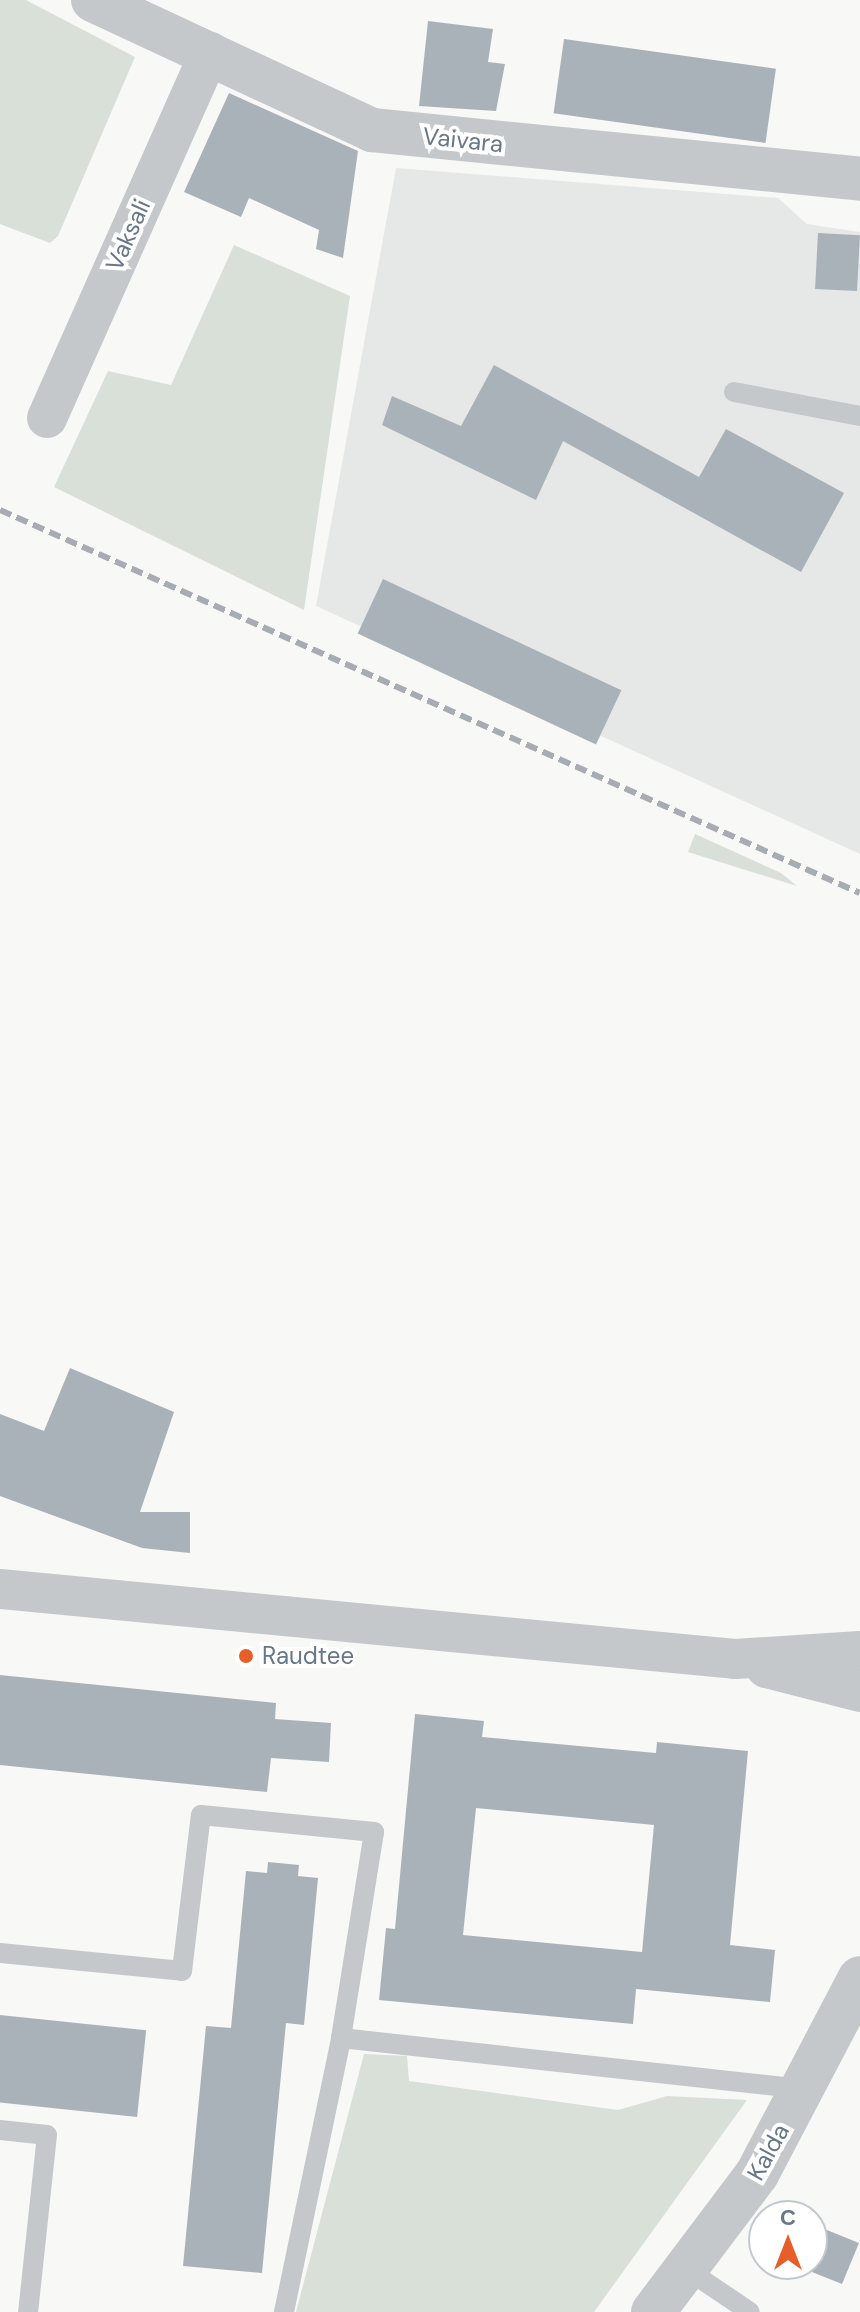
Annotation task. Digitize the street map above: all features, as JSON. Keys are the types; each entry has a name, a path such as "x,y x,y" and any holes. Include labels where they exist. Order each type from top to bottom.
{"street":[{"name":"Vaivara","path":"93,0 372,130 860,179"},
{"name":"Vaksali","path":"47,418 210,52"},
{"path":"0,1589 735,1659 860,1651"},
{"path":"735,1659 860,1692"},
{"name":"Kalda","path":"653,2312 689,2271 757,2174 860,1978"}],"lane":[{"path":"734,392 860,416"},
{"path":"0,1953 182,1971 201,1815 374,1832 341,2038 284,2312"},
{"path":"341,2038 802,2089"},
{"path":"0,2130 47,2135 28,2312"},
{"path":"689,2271 750,2312"}],"shaded area":[{"path":"0,0 26,0 135,57 58,236 50,243 0,224"},
{"path":"396,168 778,198 807,224 860,232 860,854 316,606"},
{"path":"234,245 350,296 304,610 54,487 108,371 171,385"},
{"path":"695,834 781,873 797,886 688,852"},
{"path":"364,2054 407,2056 409,2081 618,2110 667,2096 747,2100 594,2312 296,2312"}],"building":[{"path":"428,21 493,29 488,62 505,64 496,111 419,106"},
{"path":"564,39 776,69 765,143 554,113"},
{"path":"229,93 358,151 343,258 316,249 319,230 249,198 241,217 184,192"},
{"path":"818,233 860,235 857,291 815,289"},
{"path":"494,365 699,477 726,429 844,493 801,572 563,441 536,500 382,425 392,396 461,426"},
{"path":"383,579 621,690 596,745 358,633"},
{"path":"70,1368 174,1412 140,1512 190,1512 190,1553 142,1548 0,1496 0,1414 44,1431"},
{"path":"0,1675 276,1703 275,1719 331,1723 329,1762 271,1758 267,1792 0,1765"},
{"path":"415,1714 484,1721 482,1737 656,1753 657,1742 748,1751 730,1945 775,1950 770,2002 636,1989 633,2024 379,2000 386,1928 395,1929","holes":["476,1808 654,1825 642,1952 463,1935"]},
{"path":"268,1862 299,1865 298,1876 318,1878 304,2025 286,2023 262,2273 183,2266 206,2026 231,2028 246,1871 267,1873"},
{"path":"0,2015 146,2030 137,2117 0,2102"},
{"path":"828,2230 859,2243 842,2284 828,2278"}],"railway":[{"path":"0,510 860,893"}],"place":[{"name":"Raudtee","path":"246,1656"}]}
